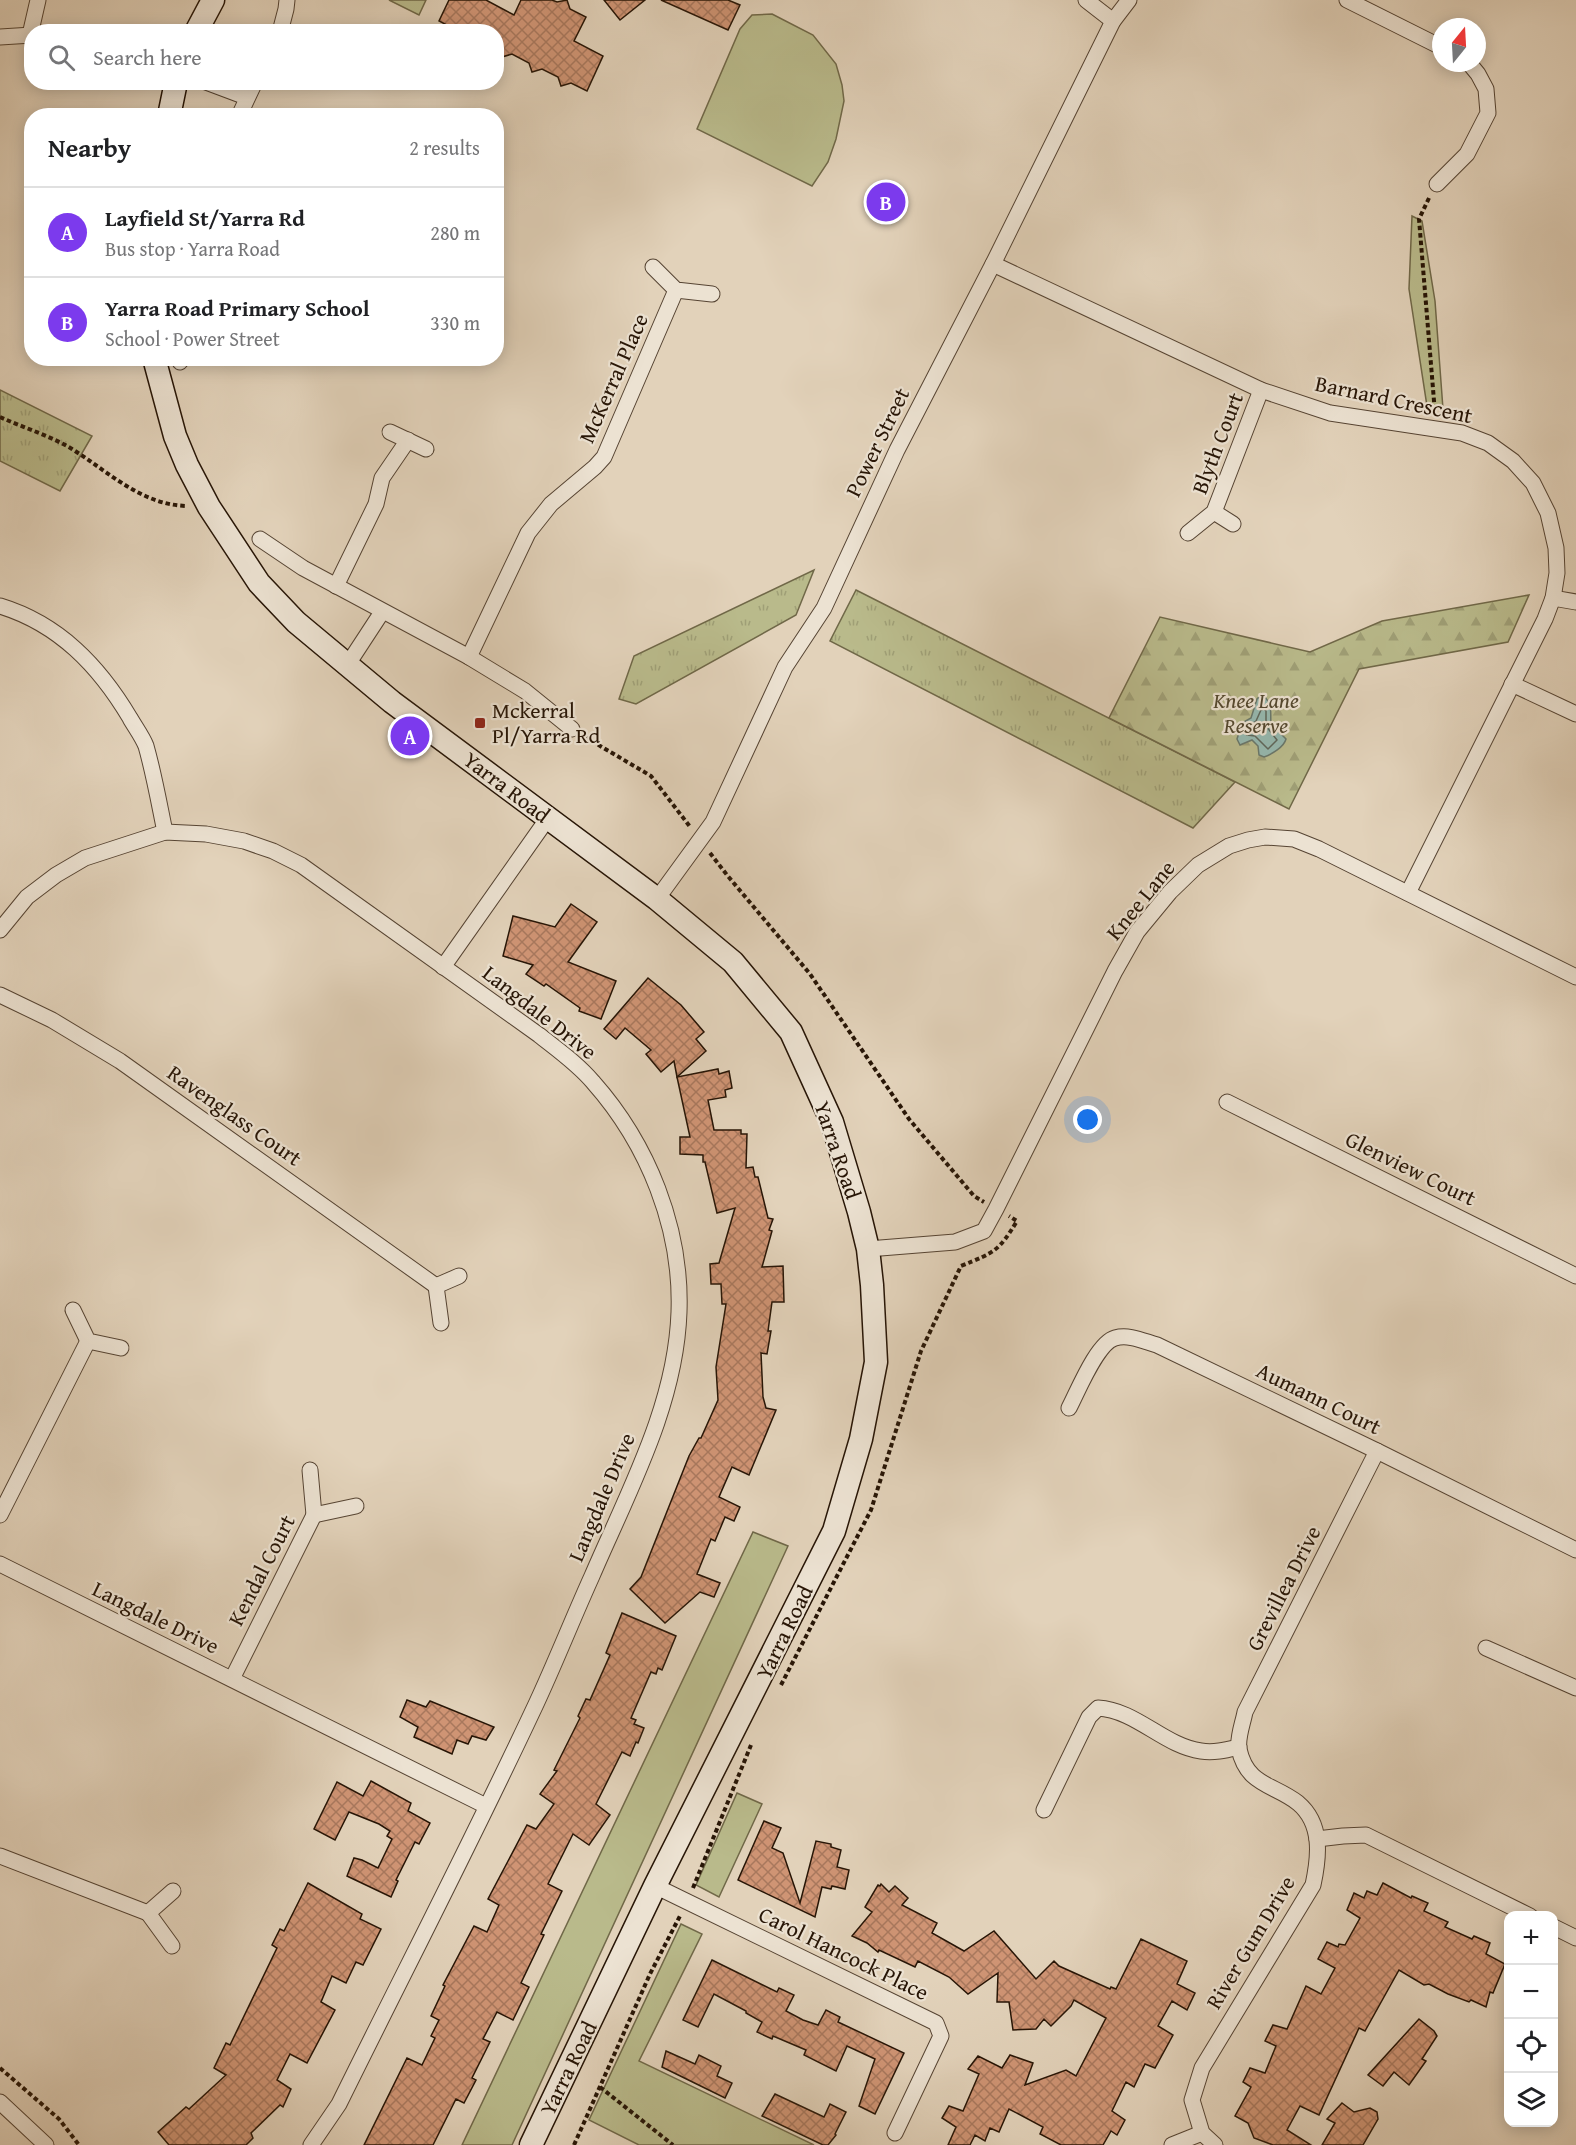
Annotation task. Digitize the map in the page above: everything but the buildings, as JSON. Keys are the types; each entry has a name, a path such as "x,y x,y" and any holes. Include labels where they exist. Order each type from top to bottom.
{"main road":[{"path":"192,24 199,0"},
{"path":"200,24 213,0"},
{"path":"171,108 174,90"},
{"name":"Yarra Road","path":"156,366 175,436 209,507 260,583 296,622 392,702 657,898 733,962 791,1032 832,1122 868,1249 876,1362 861,1439 834,1531 655,1886 531,2145"}],"street":[{"path":"33,24 38,0"},
{"path":"282,24 287,0"},
{"path":"1086,0 1113,21"},
{"name":"Power Street","path":"657,898 713,822 785,667 824,608 897,450 993,264 1113,21 1129,0"},
{"path":"1347,0 1432,42"},
{"path":"0,37 24,35"},
{"path":"1437,184 1467,154 1488,112 1486,89 1476,72"},
{"path":"227,90 246,97"},
{"path":"242,108 250,90"},
{"name":"Barnard Crescent","path":"993,264 1261,390 1330,413 1437,428 1462,433 1488,443 1513,461 1533,483 1548,513 1556,548 1557,573 1553,598 1545,619 1408,893"},
{"path":"653,267 676,290 712,294"},
{"name":"McKerral Place","path":"469,657 528,533 551,504 604,458 676,290"},
{"name":"Blyth Court","path":"1188,533 1214,512 1261,390"},
{"path":"390,432 426,449"},
{"path":"336,586 376,504 382,478 408,440"},
{"name":"Blyth Court","path":"1214,512 1233,525"},
{"path":"260,539 303,568 469,657 525,691 572,729"},
{"path":"1553,598 1576,602"},
{"path":"0,606 20,612 46,626 89,661 119,699 145,744 165,832"},
{"path":"348,664 382,612"},
{"path":"1512,684 1576,714"},
{"path":"443,967 548,818"},
{"name":"Langdale Drive","path":"0,930 27,897 56,875 85,858 165,832 206,834 244,841 273,851 301,865 570,1059 592,1081 631,1131 650,1169 667,1218 676,1263 679,1309 676,1352 668,1388 647,1449 537,1701 339,2104 311,2145"},
{"name":"Knee Lane","path":"868,1249 955,1242 984,1231 1137,932 1170,892 1198,865 1229,846 1265,837 1294,839 1319,849 1576,977"},
{"name":"Ravenglass Court","path":"0,995 52,1020 120,1061 436,1286"},
{"name":"Glenview Court","path":"1227,1102 1576,1275"},
{"path":"441,1323 436,1286 459,1276"},
{"path":"73,1310 88,1341"},
{"name":"Aumann Court","path":"1069,1408 1099,1351 1113,1338 1131,1337 1156,1346 1377,1451 1576,1550"},
{"path":"88,1341 121,1348"},
{"path":"0,1515 88,1341"},
{"name":"Grevillea Drive","path":"1239,1747 1245,1712 1377,1451"},
{"name":"Kendal Court","path":"231,1679 314,1515 310,1470"},
{"name":"Kendal Court","path":"314,1515 356,1506"},
{"name":"Langdale Drive","path":"0,1564 486,1806"},
{"path":"1486,1647 1576,1688"},
{"path":"1044,1810 1089,1717 1098,1708 1113,1709 1181,1745 1200,1751 1215,1752 1239,1747"},
{"name":"River Gum Drive","path":"1202,2133 1192,2100 1202,2068 1312,1884 1319,1859 1313,1821 1298,1803 1258,1781 1248,1770 1239,1747"},
{"path":"1317,1839 1366,1835 1520,1911"},
{"path":"0,1856 148,1913 172,1946"},
{"name":"Carol Hancock Place","path":"655,1886 936,2023 941,2036 895,2133"},
{"path":"148,1913 173,1891"},
{"path":"1558,1929 1576,1938"},
{"path":"0,2102 46,2145"},
{"path":"1172,2145 1202,2133 1215,2145"}],"path":[{"path":"1437,184 1419,219 1437,428"},
{"path":"0,417 71,448 142,496 170,506 209,507"},
{"path":"572,729 651,776 727,875 810,974 909,1119 974,1196 1017,1221 1002,1246 989,1255 961,1266 921,1351 871,1510 776,1695"},
{"path":"574,2145 650,1974 688,1901 754,1737"},
{"path":"0,2068 59,2119 79,2145"},
{"path":"600,2087 673,2145"}],"green space":[{"path":"389,0 426,0 419,15"},
{"path":"772,14 813,35 836,64 842,85 844,101 836,139 828,162 812,186 697,129 740,29 752,15"},
{"path":"1412,216 1422,221 1435,301 1443,409 1427,406 1409,289"},
{"path":"0,390 92,436 60,491 0,461"},
{"path":"814,570 796,615 636,704 619,699 634,656"},
{"path":"856,590 1235,782 1193,828 830,641"},
{"name":"Knee Lane Reserve","path":"1529,595 1508,642 1359,669 1289,809 1109,718 1160,617 1310,652 1382,621"},
{"path":"753,1532 788,1546 512,2145 462,2145"},
{"path":"737,1793 762,1804 719,1897 696,1885"},
{"path":"681,1924 702,1934 639,2061 814,2145 639,2145 589,2120"}],"water":[{"path":"1260,696 1265,697 1269,703 1271,724 1286,739 1274,752 1264,757 1259,755 1258,746 1252,740 1240,745 1237,739 1242,723 1251,718"}],"place":[{"name":"Yarra Road Primary School","path":"886,202"},
{"name":"Mckerral Pl/Yarra Rd","path":"480,723"},
{"name":"Layfield St/Yarra Rd","path":"410,736"}]}
